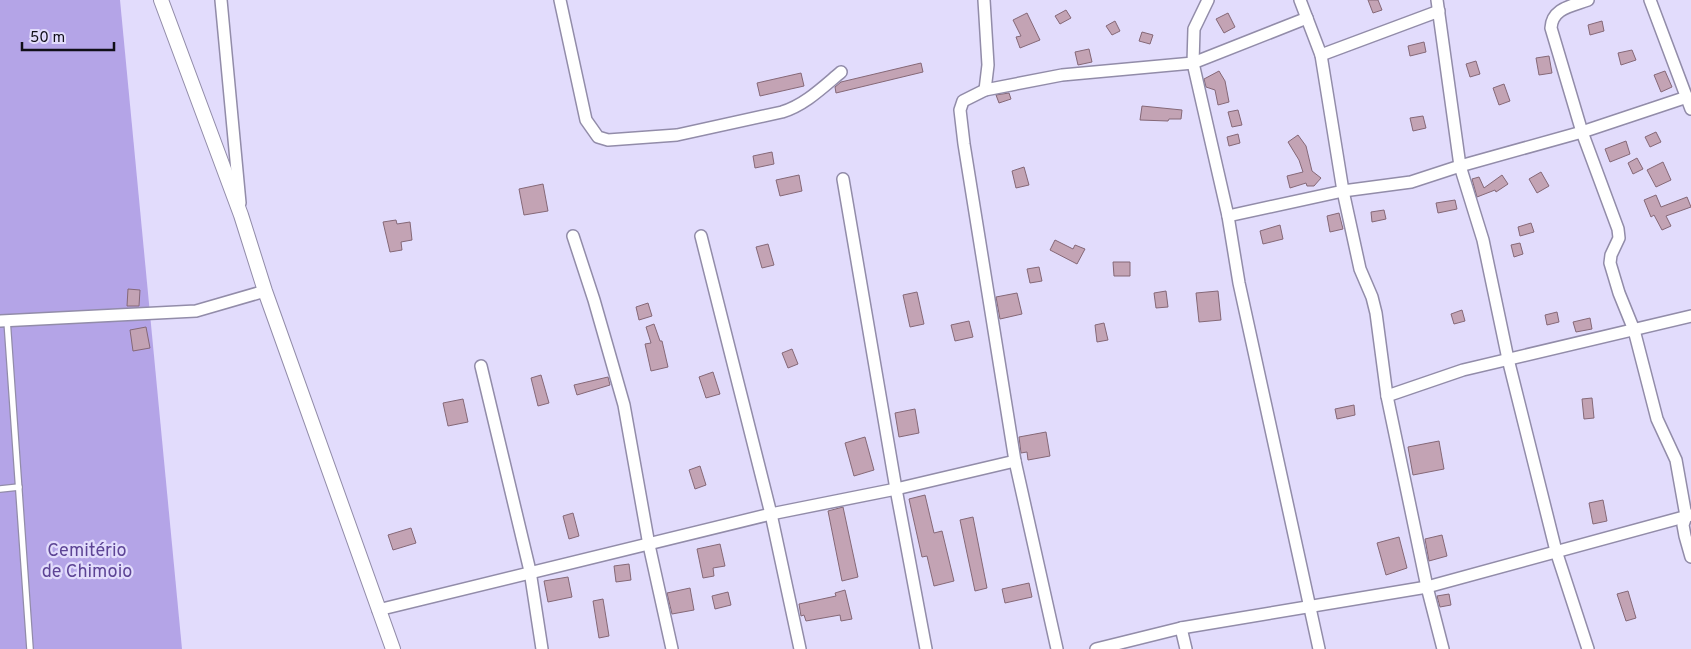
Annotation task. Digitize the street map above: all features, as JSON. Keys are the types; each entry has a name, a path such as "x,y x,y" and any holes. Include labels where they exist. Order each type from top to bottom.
{"street":[{"path":"161,0 241,215 265,291 393,649"},
{"path":"221,0 241,215"},
{"path":"560,0 586,120 598,138 608,140 677,134 782,112 794,108 842,72"},
{"path":"984,0 988,65 985,90"},
{"path":"1208,0 1194,29 1193,63 1228,216 1239,283 1319,649"},
{"path":"1300,0 1321,56 1343,191 1360,269 1372,297 1376,313 1387,396 1426,587 1443,649"},
{"path":"1588,0 1570,3 1556,12 1551,28 1582,132 1618,229 1619,238 1610,254 1610,263 1619,293 1634,330 1657,419 1676,460 1689,515 1683,525 1691,557"},
{"path":"1650,0 1691,109"},
{"path":"1321,56 1438,5 1460,166 1483,240 1508,359 1556,551 1588,649"},
{"path":"1057,649 1015,461 960,110 963,101 985,90 1062,75 1193,63 1307,18"},
{"path":"1228,216 1343,191 1411,182 1460,166 1582,132 1686,97"},
{"path":"843,179 896,489 926,649"},
{"path":"573,236 594,300 624,405 649,545 672,649"},
{"path":"701,236 771,514 800,649"},
{"path":"4,321 196,311 265,291"},
{"path":"1387,396 1463,370 1691,316"},
{"path":"481,366 530,571 542,649"},
{"path":"378,610 530,571 649,545 771,514 896,489 1015,461"},
{"path":"1096,649 1182,628 1426,587 1689,515"},
{"path":"1182,628 1186,649"}],"lane":[{"path":"4,321 30,649"},
{"path":"0,489 18,487"}],"green space":[{"name":"Cemitério de Chimoio","path":"0,0 120,0 182,649 0,649"}],"building":[{"path":"1368,0 1378,0 1382,10 1373,13"},
{"path":"1066,10 1071,18 1060,24 1055,16"},
{"path":"1027,13 1040,40 1020,48 1016,37 1021,36 1013,20"},
{"path":"1228,13 1235,27 1224,33 1216,19"},
{"path":"1115,21 1120,31 1112,35 1106,26"},
{"path":"1602,21 1604,31 1590,35 1588,25"},
{"path":"1142,32 1153,35 1150,44 1139,41"},
{"path":"1424,42 1426,52 1410,56 1408,46"},
{"path":"1089,49 1092,62 1078,65 1075,52"},
{"path":"1632,50 1636,60 1621,65 1618,53"},
{"path":"1549,56 1552,73 1539,75 1536,58"},
{"path":"1476,61 1480,74 1470,77 1466,64"},
{"path":"921,63 923,72 836,93 835,87 841,82"},
{"path":"1219,71 1225,81 1229,102 1218,105 1215,90 1206,87 1204,79"},
{"path":"1665,71 1672,87 1661,92 1654,75"},
{"path":"801,73 804,86 760,96 757,83"},
{"path":"1504,84 1510,101 1499,105 1493,88"},
{"path":"1009,93 1011,99 999,103 996,95"},
{"path":"1142,106 1182,110 1181,119 1169,119 1168,121 1140,120"},
{"path":"1238,110 1242,125 1232,127 1228,112"},
{"path":"1423,116 1426,128 1413,131 1410,118"},
{"path":"1656,132 1661,142 1650,147 1645,137"},
{"path":"1238,134 1240,143 1229,146 1227,137"},
{"path":"1298,135 1306,146 1312,171 1321,178 1314,186 1307,186 1306,183 1290,188 1287,176 1303,172 1299,160 1288,142"},
{"path":"1626,141 1630,154 1610,162 1605,149"},
{"path":"772,152 774,164 755,168 753,156"},
{"path":"1637,158 1643,169 1633,174 1628,163"},
{"path":"1663,162 1671,180 1656,187 1647,170"},
{"path":"1024,167 1029,185 1016,188 1012,171"},
{"path":"1541,172 1549,186 1537,193 1529,179"},
{"path":"799,175 802,191 780,196 776,180"},
{"path":"1502,175 1508,184 1496,192 1495,190 1477,197 1472,179 1479,177 1484,188"},
{"path":"543,184 548,211 524,215 519,189"},
{"path":"1656,195 1661,207 1687,197 1691,207 1666,216 1671,226 1662,230 1654,215 1651,217 1644,200"},
{"path":"1455,200 1457,209 1438,213 1436,203"},
{"path":"1384,210 1386,219 1372,222 1371,212"},
{"path":"1339,213 1343,229 1330,232 1327,216"},
{"path":"396,220 397,224 410,222 412,240 401,242 402,250 390,252 383,222"},
{"path":"1531,223 1534,232 1520,236 1518,227"},
{"path":"1280,225 1283,239 1263,244 1260,231"},
{"path":"1055,240 1073,249 1075,245 1085,249 1077,264 1050,250"},
{"path":"1520,243 1523,254 1514,257 1511,245"},
{"path":"768,244 774,265 762,268 756,247"},
{"path":"1113,262 1130,262 1130,276 1114,276"},
{"path":"1039,267 1042,281 1030,283 1027,269"},
{"path":"128,289 140,290 139,306 127,306"},
{"path":"1166,291 1168,307 1156,308 1154,293"},
{"path":"1218,291 1221,320 1199,322 1196,293"},
{"path":"917,292 924,324 910,327 903,295"},
{"path":"1017,293 1022,314 1000,319 996,297"},
{"path":"648,303 652,316 639,320 636,307"},
{"path":"1462,310 1465,321 1454,324 1451,314"},
{"path":"1557,312 1559,322 1547,325 1545,315"},
{"path":"1590,318 1592,329 1576,332 1573,322"},
{"path":"969,321 973,337 955,341 951,325"},
{"path":"1104,323 1108,340 1097,342 1095,325"},
{"path":"654,324 660,341 662,341 668,367 651,371 645,344 651,343 646,327"},
{"path":"146,327 150,348 133,351 130,330"},
{"path":"792,349 798,364 788,368 782,353"},
{"path":"713,372 720,394 706,398 699,377"},
{"path":"541,375 549,403 538,406 531,378"},
{"path":"608,377 610,385 577,395 574,385"},
{"path":"1592,398 1594,418 1584,419 1582,399"},
{"path":"463,399 468,422 448,426 443,403"},
{"path":"1354,405 1355,415 1337,419 1335,409"},
{"path":"915,409 919,433 899,437 895,413"},
{"path":"1046,432 1050,456 1028,460 1027,452 1021,453 1019,437"},
{"path":"865,437 874,470 854,476 845,443"},
{"path":"1439,441 1444,469 1413,475 1408,447"},
{"path":"700,466 706,485 695,489 689,470"},
{"path":"925,495 934,533 942,531 954,581 934,586 927,556 922,557 909,499"},
{"path":"1603,500 1607,521 1593,524 1589,503"},
{"path":"843,507 858,577 842,581 828,511"},
{"path":"573,513 579,536 569,539 563,516"},
{"path":"973,517 987,588 975,591 960,520"},
{"path":"411,528 416,543 393,550 388,535"},
{"path":"1442,535 1447,556 1429,561 1425,539"},
{"path":"1399,537 1407,568 1386,575 1377,543"},
{"path":"720,544 725,566 713,568 714,576 703,578 697,549"},
{"path":"629,564 631,580 616,582 614,566"},
{"path":"568,577 572,597 548,602 544,581"},
{"path":"1029,583 1032,597 1005,603 1002,589"},
{"path":"690,588 694,610 672,614 667,593"},
{"path":"845,590 852,619 841,621 840,615 806,621 804,615 801,616 799,604 836,596 835,593"},
{"path":"1628,591 1636,618 1626,621 1617,594"},
{"path":"728,592 731,605 715,609 712,596"},
{"path":"1449,594 1451,605 1440,607 1437,596"},
{"path":"603,599 609,636 599,638 593,601"}]}
